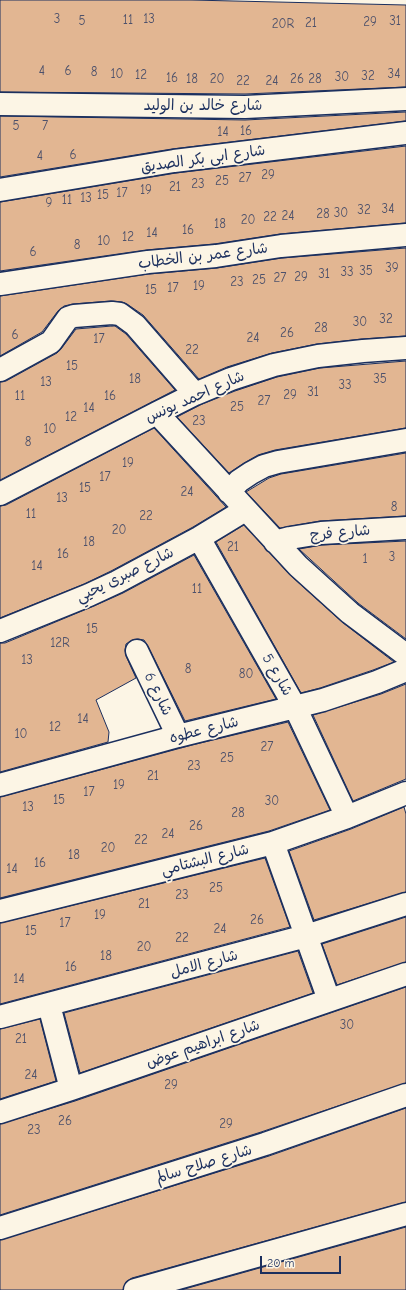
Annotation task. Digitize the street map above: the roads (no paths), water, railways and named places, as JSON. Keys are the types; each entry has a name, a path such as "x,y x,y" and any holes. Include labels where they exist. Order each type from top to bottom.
{"street":[{"name":"شارع خالد بن الوليد","path":"0,104 246,107 406,99"},
{"name":"شارع ابى بكر الصديق","path":"0,190 174,161 406,133"},
{"name":"شارع عمر بن الخطاب","path":"0,284 140,263 216,256 281,246 406,235"},
{"path":"0,370 51,342 68,318 112,312 120,314 135,325 195,394"},
{"name":"شارع احمد يونس","path":"0,494 195,394 231,379 281,364 318,356 406,348"},
{"path":"157,413 298,566 350,613 406,655"},
{"path":"229,492 251,473 264,466 278,462 406,440"},
{"name":"شارع صبرى يحيي","path":"0,631 117,582 199,538 245,510"},
{"name":"شارع فرج","path":"275,542 321,533 406,528"},
{"name":"شارع 5","path":"199,538 296,707 347,818"},
{"name":"شارع 6","path":"137,651 178,736"},
{"name":"شارع عطوه","path":"0,785 178,736 350,692 406,670"},
{"name":"شارع البشتامي","path":"0,911 273,843 347,818 406,793"},
{"path":"273,843 329,1000"},
{"name":"شارع الامل","path":"0,1017 306,936 406,904"},
{"name":"شارع ابراهيم عوض","path":"0,1112 406,974"},
{"path":"49,1005 71,1089"},
{"name":"شارع صلاح سالم","path":"0,1228 266,1144 406,1095"},
{"path":"135,1290 406,1214"}]}
